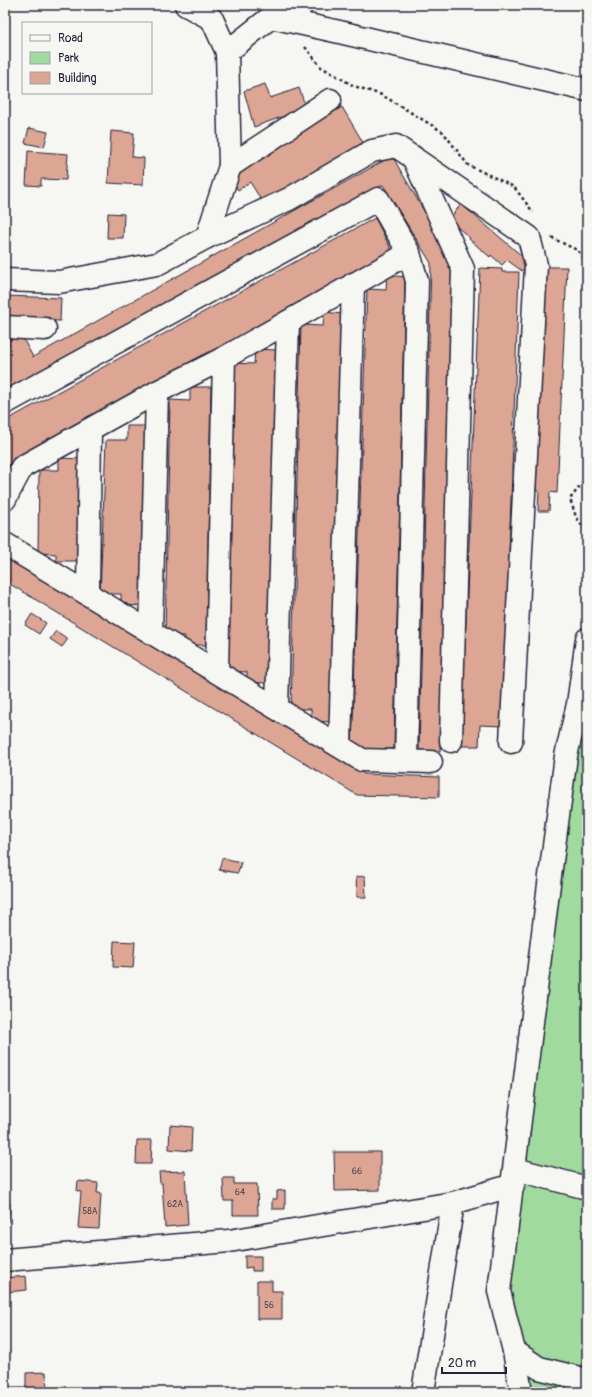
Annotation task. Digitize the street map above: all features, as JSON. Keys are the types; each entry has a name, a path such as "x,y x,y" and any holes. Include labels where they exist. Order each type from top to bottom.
{"street":[{"path":"186,5 212,20 227,52 230,166 207,237"},
{"path":"227,52 271,17 302,5"},
{"path":"271,17 587,90"},
{"path":"230,166 330,100"},
{"path":"5,280 59,282 157,264 207,237 289,199 372,151 396,146 529,237 536,265 511,742"},
{"path":"413,157 463,269 451,741"},
{"path":"5,403 378,199 409,252 417,281 406,761"},
{"path":"5,498 22,467 157,392 224,358 409,252"},
{"path":"340,746 353,284"},
{"path":"277,708 288,322"},
{"path":"6,327 45,328"},
{"path":"217,671 224,358"},
{"path":"151,632 157,392"},
{"path":"88,594 90,430"},
{"path":"5,544 362,760 431,762"},
{"path":"521,1392 514,1351 500,1291 566,756 578,704 587,639"},
{"path":"5,1260 229,1241 453,1203 514,1177 587,1188"},
{"path":"423,1392 453,1203"},
{"path":"514,1351 540,1368 587,1380"}],"path":[{"path":"300,42 321,67 354,86 382,95 443,132 468,165 514,187 536,216"},
{"path":"550,233 554,239 577,250 587,261"},
{"path":"587,477 570,499 576,517 587,533"}],"green space":[{"path":"587,691 587,1392 528,1392 506,1296 562,838"}],"building":[{"path":"265,84 270,98 299,88 306,108 254,127 244,91"},
{"path":"342,107 364,144 263,203 250,182 238,190 233,182 238,170"},
{"path":"29,128 48,132 44,147 25,143"},
{"path":"111,131 134,133 132,157 144,158 143,185 108,183"},
{"path":"28,151 68,154 66,180 41,179 41,186 26,185"},
{"path":"392,156 454,262 440,751 419,750 431,263 383,185 5,395 5,347 9,345 8,341 21,335 33,357"},
{"path":"461,204 529,262 522,271 507,260 502,265 491,255 490,257 449,220"},
{"path":"108,213 124,214 123,238 107,238"},
{"path":"375,218 394,255 5,477 5,421"},
{"path":"545,267 567,267 557,493 550,492 549,511 538,511 539,491 536,491"},
{"path":"480,268 502,269 502,272 519,272 503,726 480,725 479,746 461,746"},
{"path":"387,275 405,277 394,749 352,749 367,289 386,290"},
{"path":"5,296 61,298 60,321 5,319"},
{"path":"324,312 342,314 333,722 311,721 311,709 291,709 301,325 323,326"},
{"path":"255,349 276,350 267,683 247,682 247,672 228,671 234,363 254,364"},
{"path":"190,387 211,387 206,645 184,645 185,636 165,636 170,400 190,401"},
{"path":"127,426 146,426 143,606 121,605 121,594 100,594 106,440 127,440"},
{"path":"59,458 80,459 79,561 56,561 56,554 38,553 39,470 59,470"},
{"path":"5,556 364,774 439,777 439,797 357,795 5,581"},
{"path":"32,614 46,623 39,634 25,625"},
{"path":"56,631 68,639 62,647 50,639"},
{"path":"222,858 241,862 238,873 219,870"},
{"path":"365,876 366,897 357,897 356,877"},
{"path":"114,941 135,942 133,968 113,967"},
{"path":"170,1125 192,1127 191,1151 169,1149"},
{"path":"137,1140 152,1140 151,1164 136,1164"},
{"path":"334,1152 380,1152 380,1190 335,1191"},
{"path":"185,1171 188,1225 165,1227 162,1183 160,1183 159,1172"},
{"path":"223,1178 234,1178 234,1184 257,1184 258,1215 233,1215 233,1201 224,1201"},
{"path":"78,1181 98,1183 97,1193 101,1193 99,1229 78,1228 81,1192 77,1191"},
{"path":"285,1190 285,1209 272,1209 272,1199 277,1199 277,1191"},
{"path":"5,1202 10,1203 8,1222 5,1221"},
{"path":"245,1256 261,1256 261,1271 252,1271 252,1267 245,1268"},
{"path":"26,1276 27,1290 7,1292 6,1278"},
{"path":"257,1281 272,1281 272,1291 282,1291 282,1319 257,1319"},
{"path":"46,1372 47,1388 26,1389 26,1373"}]}
